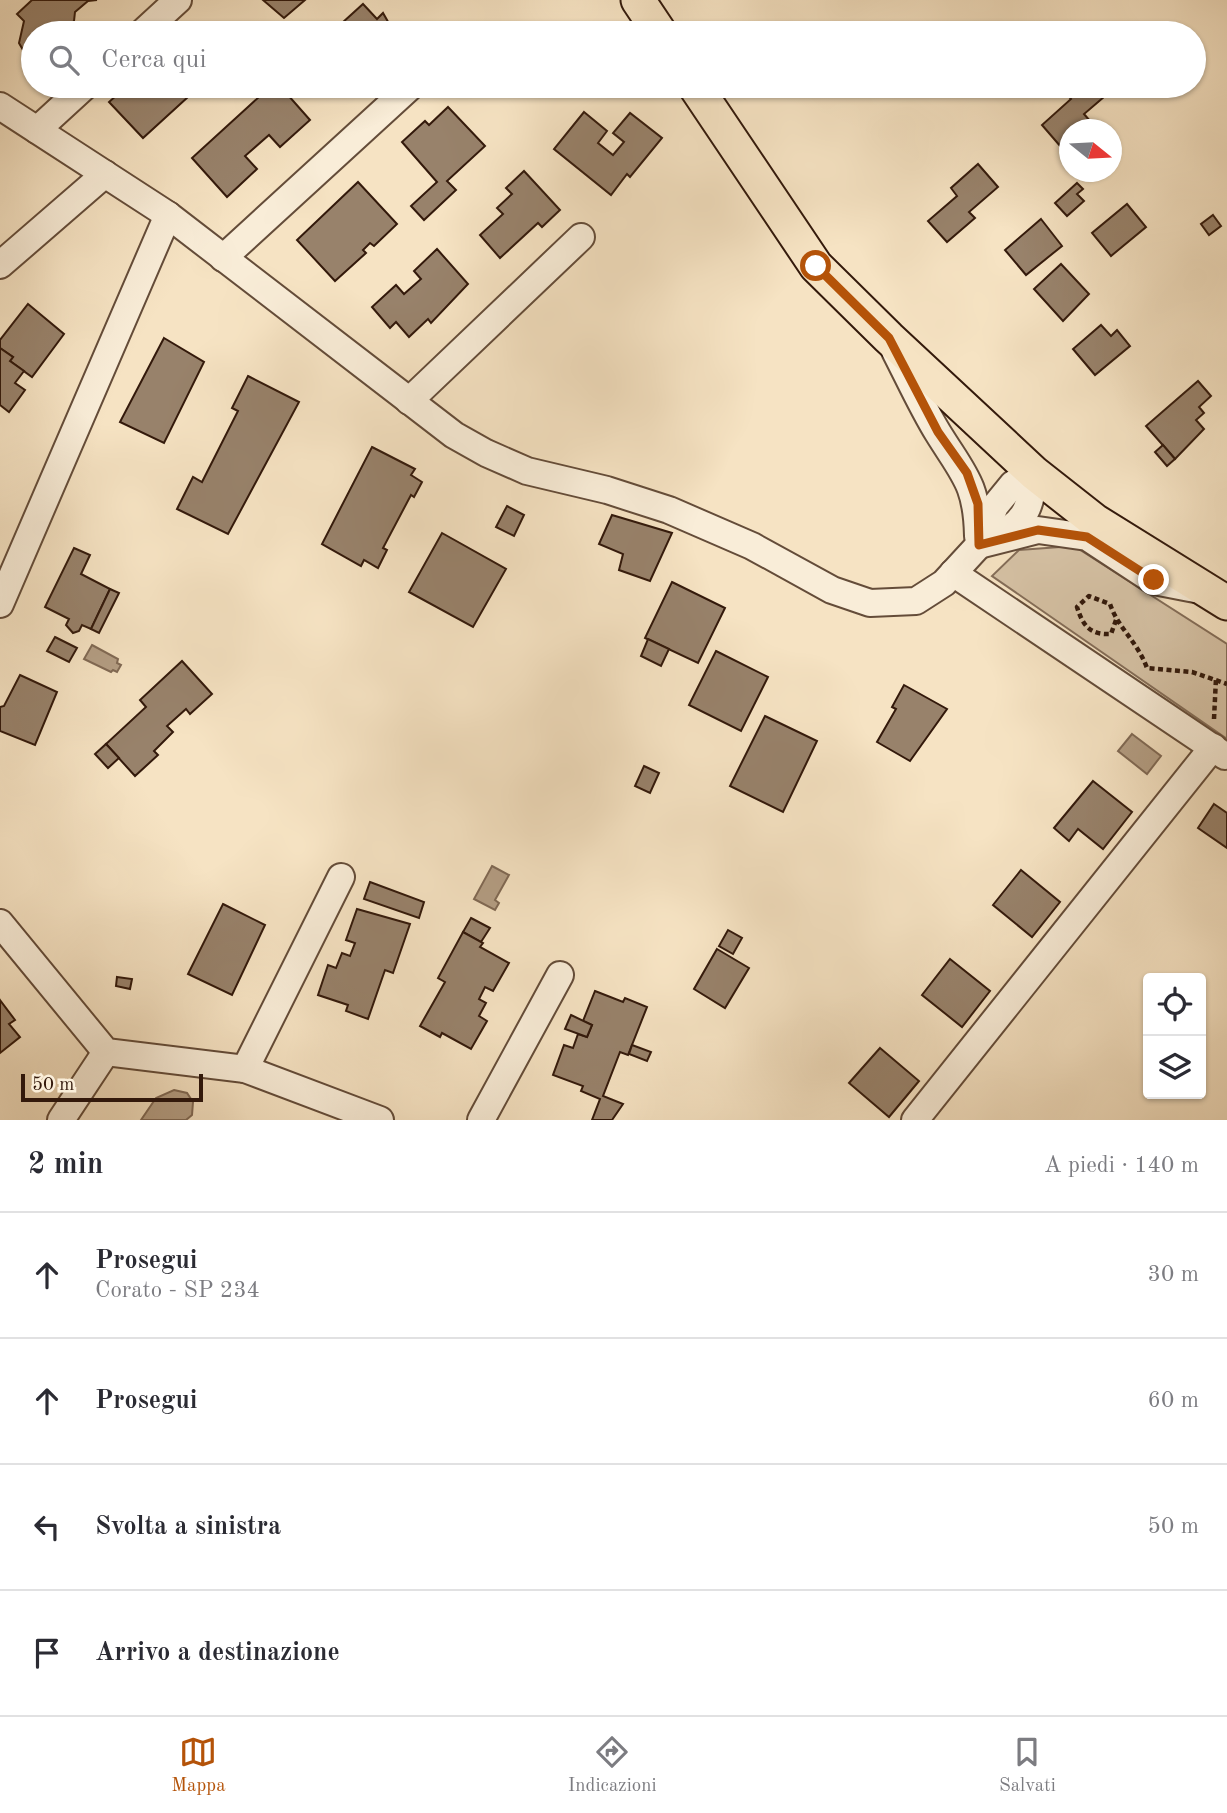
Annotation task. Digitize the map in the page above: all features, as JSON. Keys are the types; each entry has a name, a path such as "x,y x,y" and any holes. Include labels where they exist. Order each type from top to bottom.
{"main road":[{"path":"638,0 652,21"},
{"path":"703,98 816,266 889,338 1034,473 1095,521 1216,597"}],"street":[{"path":"155,21 178,0"},
{"path":"37,130 72,98"},
{"path":"223,258 398,98"},
{"path":"0,106 168,215 409,401 486,453 527,471 607,490 669,510 752,546 832,590 870,603 916,601 944,583 979,545 995,506 1013,484 1034,473"},
{"path":"0,265 105,174"},
{"path":"0,604 168,215"},
{"path":"409,401 581,237"},
{"path":"889,338 938,432 967,473 978,504 979,545"},
{"path":"979,545 1038,530 1087,537 1154,580 1216,597"},
{"path":"915,1120 1220,753 953,573"},
{"path":"245,1069 341,877"},
{"path":"0,923 106,1052 245,1069 380,1120"},
{"path":"481,1120 560,975"},
{"path":"61,1120 106,1052"}],"path":[{"path":"1116,620 1111,634 1097,634 1083,625 1077,607 1089,596 1111,604 1116,620 1139,648 1147,668 1171,673 1192,672 1216,678 1227,684"},
{"path":"1216,678 1220,753"}],"shaded area":[{"path":"1074,546 1227,644 1227,739 992,576 1019,550"},
{"path":"92,645 118,659 117,663 121,665 117,672 111,672 84,659"},
{"path":"1132,734 1161,756 1147,774 1118,751"},
{"path":"492,866 509,875 495,900 499,903 495,910 474,899"},
{"path":"174,1090 187,1093 193,1102 192,1115 186,1120 141,1120 156,1098"}],"building":[{"path":"32,0 97,0 88,1 75,12 74,21 24,21 17,14"},
{"path":"263,0 305,0 284,18"},
{"path":"363,4 377,19 383,13 388,21 344,21"},
{"path":"114,98 187,98 143,138 109,102"},
{"path":"258,98 291,98 310,120 280,147 269,135 245,156 257,169 227,197 192,158"},
{"path":"1070,98 1103,98 1084,114 1088,119 1059,119 1059,145 1042,125"},
{"path":"448,107 485,146 447,181 456,190 424,220 411,206 437,182 402,142 425,121 429,125"},
{"path":"584,112 607,131 598,143 613,155 624,142 613,133 630,113 662,138 630,177 627,174 611,195 554,149"},
{"path":"978,164 998,187 969,212 975,218 947,242 928,221 957,196 951,188"},
{"path":"524,171 560,210 542,227 538,223 500,258 480,235 503,214 497,208 512,194 506,188"},
{"path":"358,182 397,224 374,246 370,243 363,250 366,253 335,281 297,240"},
{"path":"1077,183 1083,189 1077,194 1084,201 1067,216 1055,203"},
{"path":"1127,204 1146,227 1111,256 1092,233"},
{"path":"1213,215 1221,226 1209,235 1201,224"},
{"path":"1041,219 1062,246 1026,275 1005,250"},
{"path":"437,249 468,284 431,323 428,319 409,337 396,322 390,328 372,307 396,285 404,294 421,279 414,271"},
{"path":"1061,264 1089,294 1063,321 1034,289"},
{"path":"28,304 64,334 32,377 10,361 13,357 0,348 0,340"},
{"path":"1101,325 1111,336 1117,330 1130,346 1095,375 1073,349"},
{"path":"164,338 204,362 164,443 120,422"},
{"path":"0,348 13,357 10,361 24,371 15,383 25,390 9,412 0,405"},
{"path":"248,376 299,402 228,534 177,509 193,477 202,482 238,411 232,408"},
{"path":"1198,381 1211,396 1199,407 1204,413 1196,420 1204,429 1175,459 1146,426"},
{"path":"1163,445 1175,459 1167,466 1155,452"},
{"path":"372,447 415,469 411,475 422,482 414,497 411,495 383,548 387,550 378,568 364,560 361,566 322,544"},
{"path":"507,506 524,515 514,536 496,527"},
{"path":"612,515 672,533 650,581 619,570 623,554 599,544"},
{"path":"442,533 506,569 473,627 409,592"},
{"path":"74,548 90,555 81,574 110,589 91,629 82,625 79,631 73,633 66,625 69,619 45,607"},
{"path":"672,582 725,608 698,663 645,638"},
{"path":"110,589 119,593 99,633 91,629"},
{"path":"55,637 77,648 69,662 47,651"},
{"path":"648,639 669,649 661,666 641,656"},
{"path":"716,651 768,677 741,731 689,705"},
{"path":"182,661 212,694 190,714 186,709 167,726 173,732 154,751 158,755 135,776 106,744 146,707 140,700"},
{"path":"20,675 57,692 35,745 0,731 0,707 4,706"},
{"path":"904,685 947,709 910,761 877,742 896,709 892,707"},
{"path":"765,716 817,741 783,812 730,786"},
{"path":"106,744 119,758 108,768 95,754"},
{"path":"644,766 659,773 650,793 635,786"},
{"path":"1093,781 1132,812 1103,849 1078,829 1069,841 1054,828"},
{"path":"1214,804 1227,813 1227,848 1198,828"},
{"path":"1021,870 1060,902 1032,937 993,905"},
{"path":"370,882 424,902 419,918 364,899"},
{"path":"223,904 265,925 232,995 188,974"},
{"path":"357,909 410,924 393,973 385,970 368,1019 346,1011 348,1005 318,995 328,965 336,968 342,953 350,956 355,943 346,940"},
{"path":"471,918 490,928 481,942 463,932"},
{"path":"728,930 742,938 733,954 719,946"},
{"path":"463,932 483,943 480,947 509,963 493,991 485,987 479,999 486,1003 479,1016 487,1021 471,1049 442,1033 440,1037 420,1026 445,982 438,978"},
{"path":"717,949 749,968 725,1008 694,989"},
{"path":"950,959 990,991 962,1027 922,995"},
{"path":"117,977 132,979 130,989 116,986"},
{"path":"595,991 623,1002 625,998 647,1007 628,1055 620,1052 603,1096 623,1104 612,1120 592,1120 600,1099 581,1091 583,1086 553,1075 564,1045 573,1048 578,1034 587,1037 592,1025 583,1021"},
{"path":"0,1000 15,1020 9,1024 20,1037 0,1053"},
{"path":"571,1015 592,1025 587,1037 565,1029"},
{"path":"632,1045 651,1052 647,1061 629,1054"},
{"path":"880,1048 919,1081 889,1117 849,1083"}],"route":[{"path":"816,266 889,338 938,432 967,473 978,504 979,545 1038,530 1087,537 1154,580"}]}
